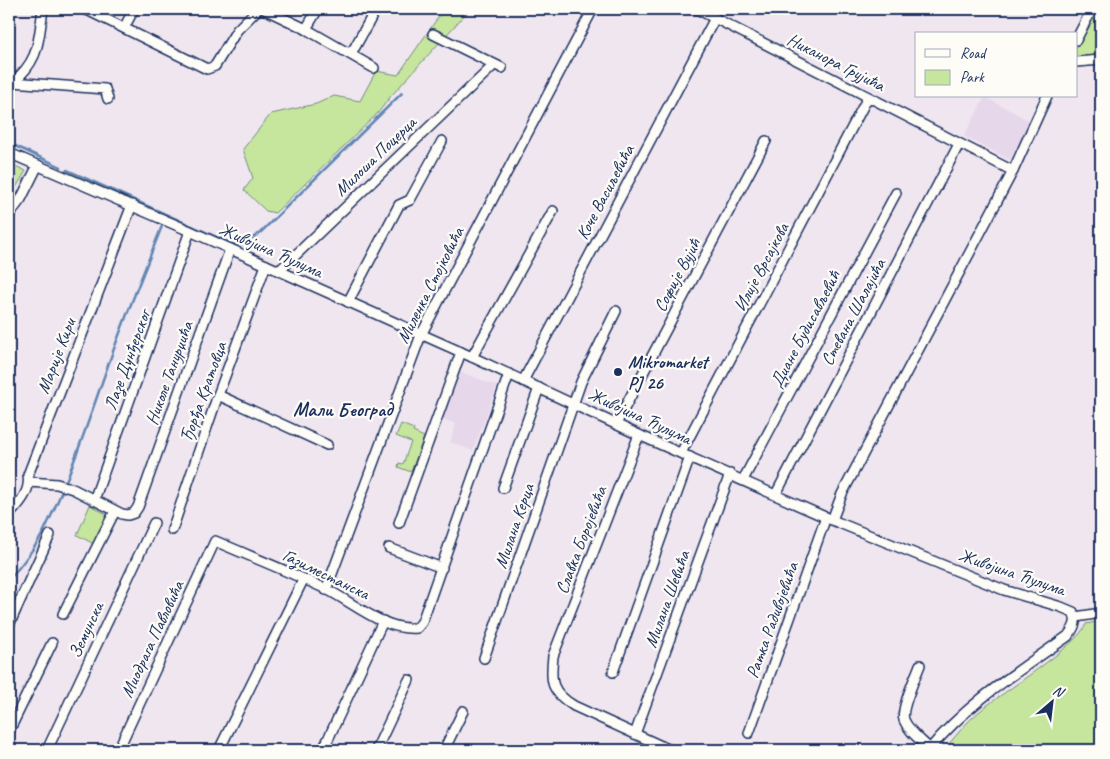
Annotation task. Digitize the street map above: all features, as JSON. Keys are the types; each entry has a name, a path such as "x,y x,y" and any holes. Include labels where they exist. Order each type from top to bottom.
{"street":[{"path":"10,84 24,73 33,59 43,9"},
{"path":"85,9 207,69 215,66 237,30 258,9"},
{"path":"124,28 134,9"},
{"path":"264,9 306,29 374,68"},
{"path":"306,29 318,9"},
{"path":"347,52 351,52 355,48 376,9"},
{"name":"Миленка Стојковића","path":"326,590 420,335 593,9"},
{"name":"Никанора Грујића","path":"697,9 1013,171"},
{"path":"1078,36 1092,9"},
{"name":"Коче Васиљевића","path":"524,381 715,18"},
{"name":"Милоша Поцерца","path":"279,271 498,66 433,34"},
{"path":"1078,62 1101,60"},
{"path":"10,84 104,89 108,99"},
{"name":"Илије Врсајкова","path":"682,453 868,97"},
{"name":"Ратка Радивојевића","path":"749,733 829,518 1013,171 1046,98"},
{"name":"Милоша Поцерца","path":"348,302 399,205 410,200 442,141"},
{"name":"Софије Вујић","path":"616,424 766,142"},
{"name":"Стевана Шалајића","path":"776,494 959,144"},
{"name":"Живојина Ћулума","path":"9,153 190,231 461,352 616,424 829,518 1004,590 1069,609 1073,612 1076,617 1073,629 1068,636 967,709 930,750"},
{"path":"9,215 21,199 38,165"},
{"name":"Диане Будисављевић","path":"743,480 896,193"},
{"name":"Марије Кири","path":"9,515 28,490 28,475 132,206"},
{"path":"472,357 553,211"},
{"name":"Лазе Дунђерског","path":"94,500 190,231"},
{"name":"Николе Танурџића","path":"115,510 122,514 132,514 138,507 230,250"},
{"name":"Ђорђа Кратовца","path":"172,530 218,395 266,266"},
{"name":"Милана Керца","path":"484,658 581,382 616,311"},
{"path":"399,523 461,352"},
{"path":"389,548 442,568 509,374"},
{"path":"503,488 539,388"},
{"path":"218,395 327,445"},
{"name":"Славка Боројевића","path":"635,734 581,710 564,700 555,690 551,678 553,656 639,434"},
{"path":"614,672 690,457"},
{"name":"Милана Шевића","path":"635,734 730,474"},
{"path":"29,482 56,484 73,489 115,510 63,614"},
{"name":"Земунска","path":"47,750 154,522"},
{"path":"9,625 50,535"},
{"name":"Газиместанска","path":"215,541 326,590 383,621 408,629 417,628 422,622 442,568"},
{"name":"Миодрага Павловића","path":"118,750 215,541"},
{"path":"219,750 303,580"},
{"path":"1076,617 1101,613"},
{"path":"323,750 383,621"},
{"path":"9,731 52,643"},
{"path":"920,665 903,719 912,732 930,750"},
{"path":"376,750 409,680"},
{"path":"444,750 463,711"},
{"path":"635,734 670,750"}],"shaded area":[{"path":"984,98 1030,121 1010,160 964,136"},
{"path":"458,371 497,386 473,451 450,442 456,424 440,418"}],"green space":[{"path":"448,9 470,9 377,114 275,213 266,211 244,190 253,178 243,149 271,114 316,104 334,96 360,101 376,71 398,75 439,16"},
{"path":"1087,9 1101,9 1101,54 1078,57 1077,32"},
{"path":"9,163 26,171 9,199"},
{"path":"401,424 414,429 413,432 424,437 411,472 398,467 399,463 403,464 411,442 396,436"},
{"path":"90,505 108,515 94,544 77,535"},
{"path":"1101,621 1101,750 944,750 965,725 980,711 1070,644 1081,633 1086,624"}],"waterway":[{"path":"67,170 232,244 243,244 260,233 402,93"},
{"path":"9,143 61,167"},
{"path":"9,580 28,557 40,538 62,492 119,334 162,226"}],"place":[{"name":"Mikromarket PJ 26","path":"618,372"}],"district":[{"name":"Мали Београд","path":"343,410"}]}
